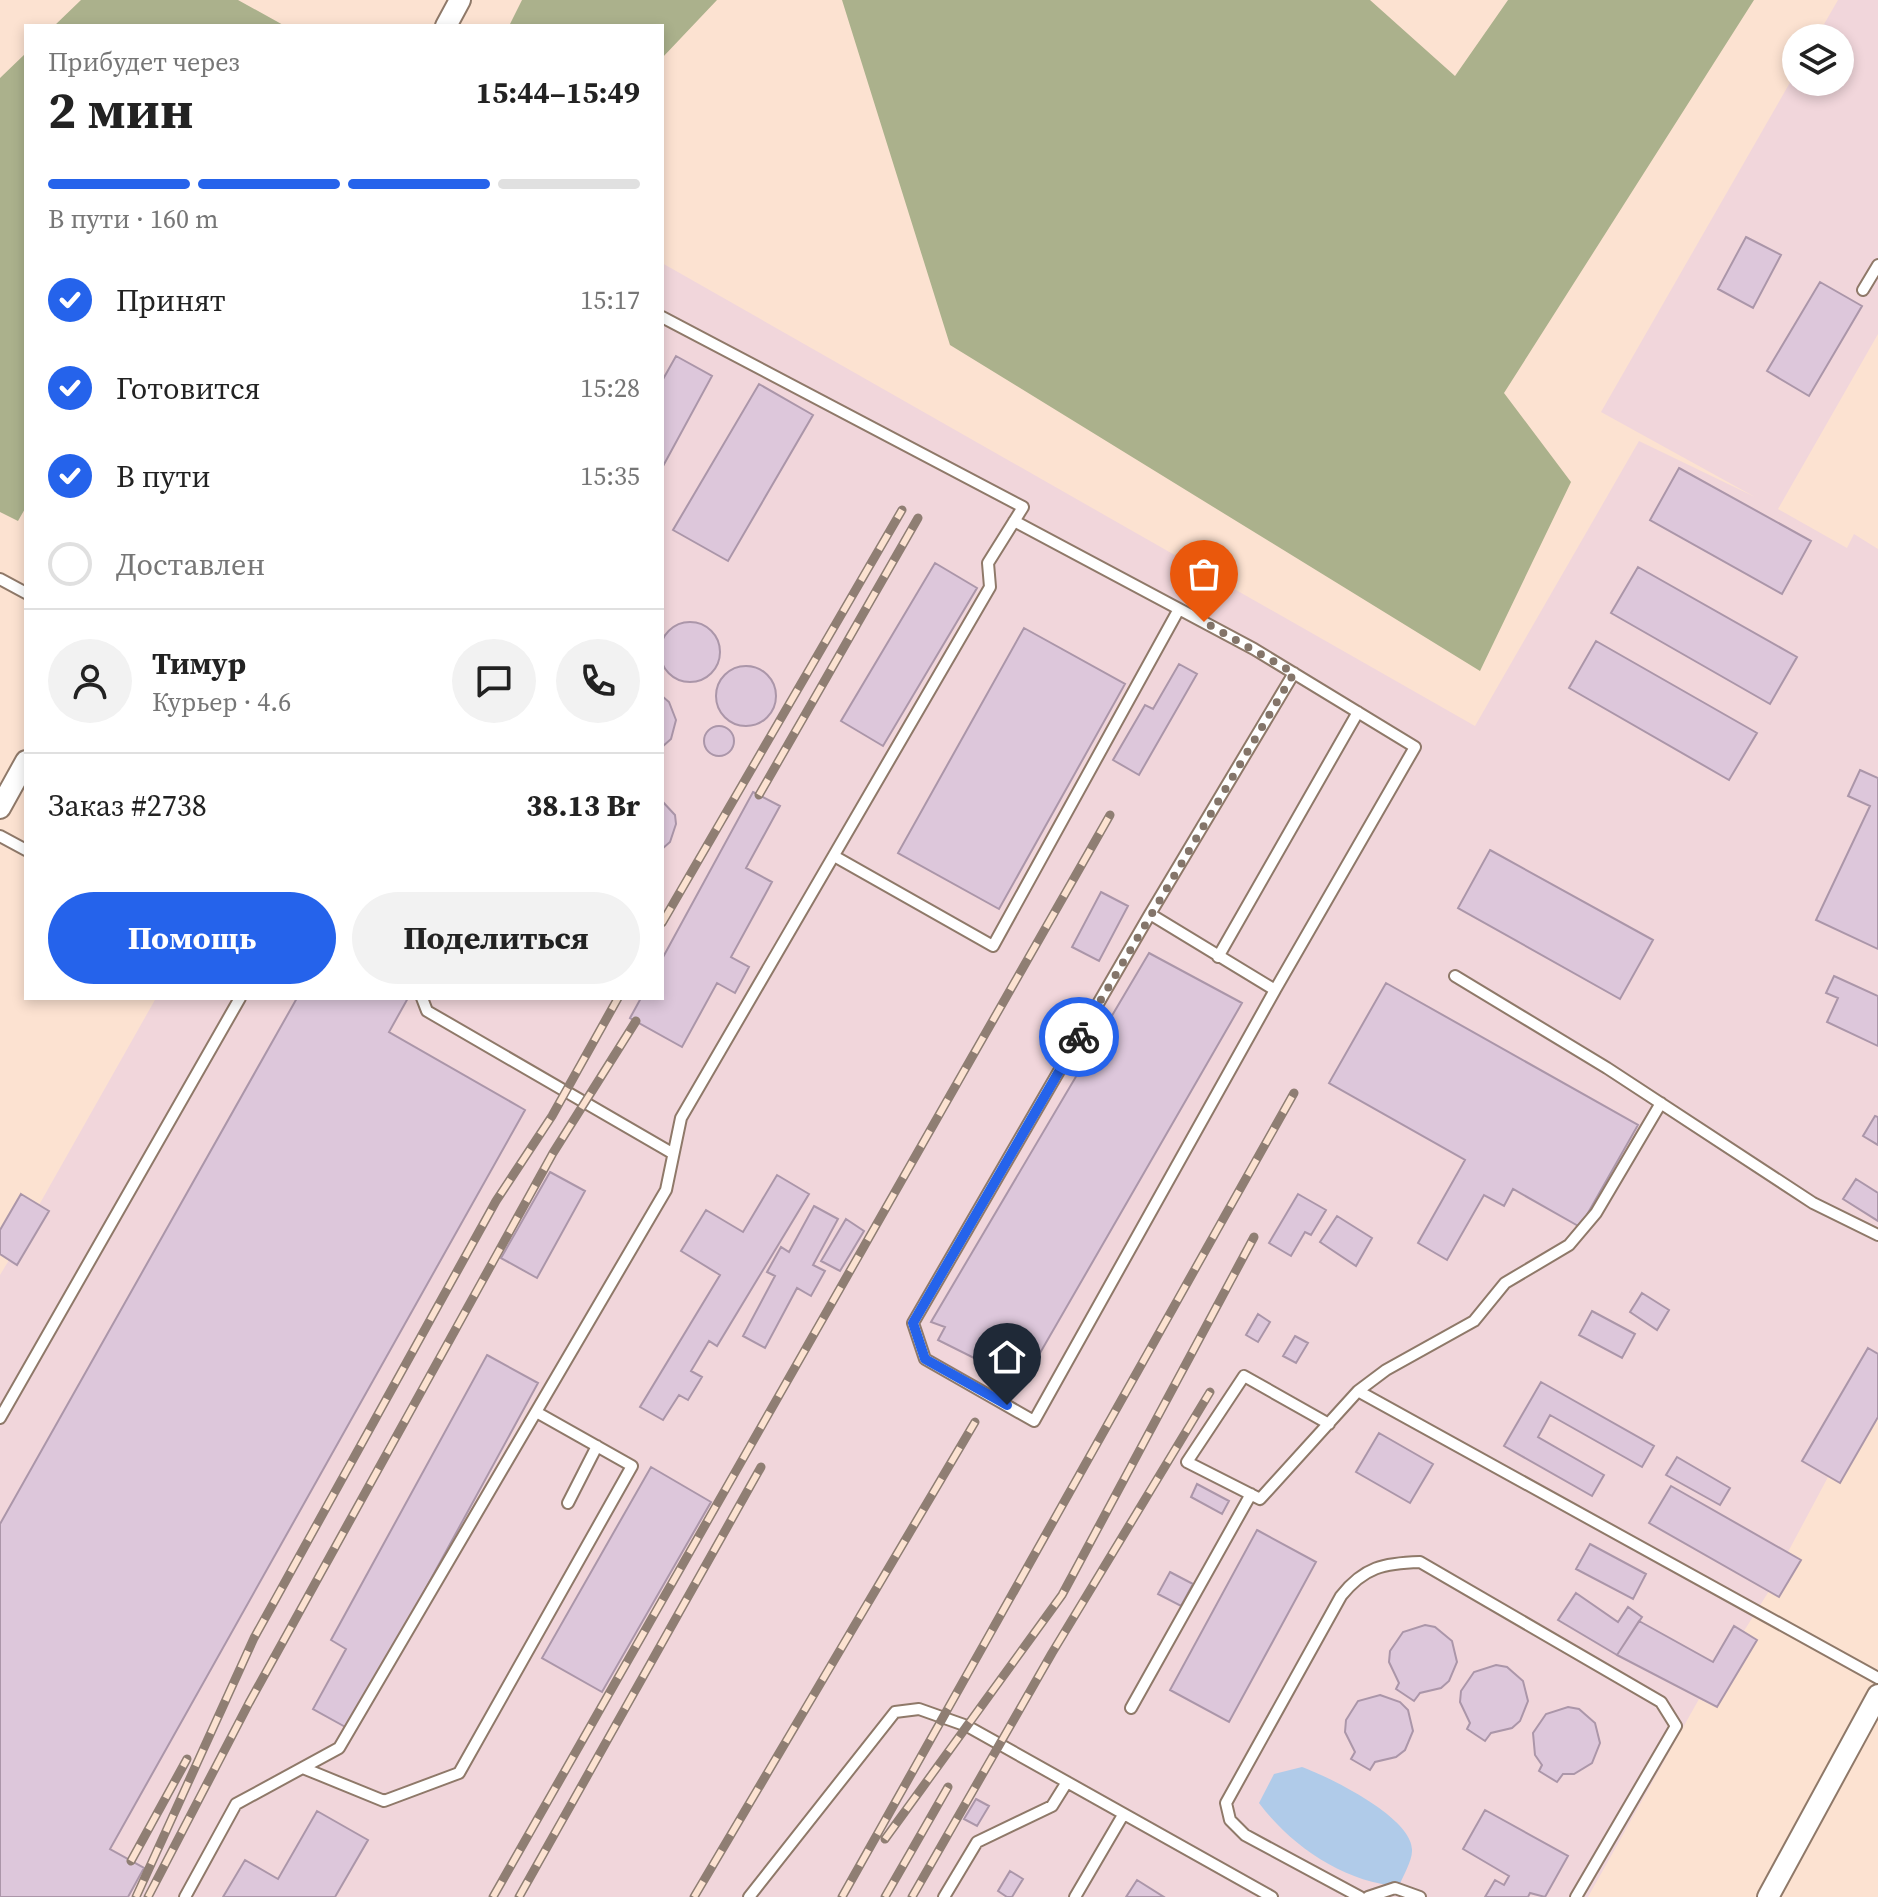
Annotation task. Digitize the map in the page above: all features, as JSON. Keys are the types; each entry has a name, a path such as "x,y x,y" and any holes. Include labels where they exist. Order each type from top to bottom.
{"street":[{"path":"447,24 460,0"},
{"path":"0,808 24,765"},
{"path":"1768,1897 1878,1695"}],"lane":[{"path":"1863,290 1878,265"},
{"path":"185,1897 236,1804 339,1748 666,1190 681,1118 990,587 988,563 1023,507 664,318"},
{"path":"1014,521 1294,673 1415,747 1034,1421 925,1359 913,1323 1294,673"},
{"path":"0,579 24,592"},
{"path":"834,856 993,946 1179,609"},
{"path":"1218,957 1358,712"},
{"path":"0,836 24,849"},
{"path":"1150,914 1275,990"},
{"path":"1455,976 1661,1103 1813,1203 1878,1235"},
{"path":"0,1418 239,1000"},
{"path":"423,1000 427,1011 672,1153"},
{"path":"1329,1424 1244,1376 1187,1462 1260,1499 1329,1424 1358,1391 1386,1370 1474,1321 1505,1283 1569,1245 1596,1213 1661,1103"},
{"path":"1358,1391 1878,1678"},
{"path":"303,1768 384,1801 459,1773 632,1466 538,1413"},
{"path":"568,1503 597,1446"},
{"path":"1131,1708 1251,1494"},
{"path":"1360,1897 1245,1835 1230,1820 1226,1803 1341,1596 1356,1577 1390,1562 1420,1562 1661,1702 1676,1726 1576,1897"},
{"path":"749,1897 895,1712 919,1709 943,1715 1272,1897"},
{"path":"944,1897 977,1842 1052,1806 1067,1782"},
{"path":"1075,1897 1123,1815"},
{"path":"1368,1897 1395,1888 1420,1897"}],"shaded area":[{"path":"1838,0 1878,0 1878,334 1778,509 1847,548 1854,534 1878,549 1878,1417 1840,1483 1828,1477 1788,1552 1801,1560 1779,1597 1769,1591 1744,1631 1757,1640 1717,1707 1699,1699 1588,1897 0,1897 0,1275 9,1260 0,1254 0,1230 21,1194 39,1205 155,1000 664,1000 664,264 1475,726 1639,441 1755,497 1601,412 1782,96 1854,96 1854,24 1824,24"}],"green space":[{"path":"81,0 238,0 281,24 56,24"},
{"path":"522,0 717,0 664,56 664,24 510,24"},
{"path":"842,0 1370,0 1455,76 1508,0 1754,0 1504,393 1571,482 1480,671 950,345"},
{"path":"24,55 24,510 18,521 0,512 0,78"}],"water":[{"path":"1302,1767 1368,1800 1399,1825 1409,1838 1412,1851 1399,1886 1359,1878 1339,1870 1303,1847 1272,1819 1259,1803 1274,1774"}],"building":[{"path":"1746,237 1781,255 1753,308 1718,289"},
{"path":"1820,282 1862,306 1809,396 1767,371"},
{"path":"676,356 712,376 664,464 664,377"},
{"path":"759,384 813,415 728,561 673,530"},
{"path":"1679,468 1811,541 1782,594 1650,520"},
{"path":"935,563 977,588 883,746 841,721"},
{"path":"1638,567 1797,657 1770,704 1611,613"},
{"path":"678,624 702,624 718,640 718,664 702,680 678,680 664,667 664,637"},
{"path":"1024,628 1125,684 999,909 898,853"},
{"path":"1596,641 1757,733 1729,780 1569,688"},
{"path":"1179,664 1197,674 1139,775 1113,760 1145,705 1153,709"},
{"path":"746,666 758,668 767,675 774,684 774,708 767,717 758,724 746,726 734,724 725,717 718,708 716,696 718,684 725,675 734,668"},
{"path":"664,698 676,720 671,739 664,745"},
{"path":"719,726 730,730 734,741 730,752 719,756 708,752 704,741 708,730"},
{"path":"1860,770 1878,778 1878,949 1816,920 1870,806 1848,796"},
{"path":"753,792 780,806 746,868 772,882 731,957 749,967 735,993 717,983 682,1047 630,1018 640,1000 664,1000 664,955"},
{"path":"664,803 675,815 676,824 670,842 664,847"},
{"path":"1490,850 1653,940 1620,999 1458,908"},
{"path":"1101,892 1128,906 1099,961 1072,947"},
{"path":"1149,953 1242,1003 1036,1360 1019,1344 1002,1372 938,1340 945,1327 931,1322"},
{"path":"1834,976 1878,996 1878,1046 1827,1022 1838,998 1826,993"},
{"path":"1386,983 1638,1125 1580,1227 1513,1189 1504,1206 1484,1195 1447,1260 1418,1243 1465,1160 1329,1083"},
{"path":"296,1000 407,1000 389,1032 525,1110 110,1849 144,1868 128,1897 0,1897 0,1524"},
{"path":"1875,1116 1878,1117 1878,1145 1863,1136"},
{"path":"550,1172 585,1191 537,1278 501,1258"},
{"path":"777,1175 809,1194 717,1346 709,1341 691,1371 702,1377 688,1400 679,1395 663,1420 640,1407 720,1275 681,1251 706,1210 743,1232"},
{"path":"1856,1179 1878,1193 1878,1221 1843,1199"},
{"path":"21,1194 49,1211 17,1265 0,1254 0,1230"},
{"path":"1298,1194 1326,1210 1311,1235 1305,1232 1291,1256 1269,1243"},
{"path":"814,1206 838,1219 813,1265 825,1271 811,1296 797,1288 765,1348 743,1336 775,1276 767,1272 781,1247 789,1252"},
{"path":"1337,1216 1372,1238 1356,1266 1320,1242"},
{"path":"846,1219 864,1231 840,1271 821,1261"},
{"path":"1642,1293 1669,1310 1657,1330 1630,1312"},
{"path":"1592,1311 1635,1334 1622,1358 1579,1335"},
{"path":"1258,1314 1270,1322 1258,1342 1246,1335"},
{"path":"1295,1336 1308,1343 1296,1363 1283,1356"},
{"path":"1868,1348 1878,1354 1878,1417 1840,1483 1802,1461"},
{"path":"487,1355 538,1383 349,1729 313,1709 346,1649 331,1640"},
{"path":"1541,1382 1654,1446 1642,1467 1550,1415 1538,1437 1604,1475 1592,1496 1504,1446"},
{"path":"1379,1433 1433,1464 1410,1503 1356,1472"},
{"path":"1677,1457 1730,1488 1720,1505 1666,1475"},
{"path":"651,1467 711,1502 602,1692 542,1658"},
{"path":"1197,1484 1229,1501 1222,1514 1191,1497"},
{"path":"1671,1486 1801,1560 1779,1597 1649,1523"},
{"path":"1257,1530 1316,1562 1229,1722 1170,1690"},
{"path":"1590,1544 1646,1574 1633,1599 1576,1569"},
{"path":"1170,1572 1193,1584 1181,1606 1158,1594"},
{"path":"1576,1593 1618,1622 1628,1607 1642,1617 1617,1655 1558,1620"},
{"path":"1639,1621 1713,1662 1734,1626 1757,1640 1717,1707 1617,1655"},
{"path":"1425,1625 1435,1627 1452,1641 1457,1662 1449,1681 1441,1688 1420,1693 1414,1701 1396,1689 1399,1683 1389,1662 1390,1651 1403,1632"},
{"path":"1496,1665 1507,1667 1523,1681 1528,1701 1520,1721 1512,1728 1491,1733 1485,1741 1467,1729 1470,1723 1460,1702 1461,1691 1474,1672"},
{"path":"1380,1695 1400,1702 1408,1710 1413,1731 1405,1750 1396,1757 1375,1762 1370,1770 1351,1759 1355,1752 1345,1732 1346,1720 1358,1701"},
{"path":"1568,1707 1579,1709 1595,1723 1600,1743 1592,1763 1574,1774 1563,1774 1557,1782 1539,1771 1542,1765 1535,1755 1533,1733 1546,1714"},
{"path":"976,1799 989,1806 977,1826 964,1819"},
{"path":"1485,1810 1568,1856 1545,1897 1530,1893 1528,1897 1485,1897 1495,1880 1504,1885 1509,1876 1463,1849"},
{"path":"317,1811 368,1840 335,1897 223,1897 245,1860 278,1879"},
{"path":"1010,1871 1023,1879 1012,1897 1007,1897 998,1891"},
{"path":"1137,1880 1164,1897 1126,1897"}],"railway":[{"path":"664,920 902,510"},
{"path":"759,795 918,518"},
{"path":"493,1897 1110,815"},
{"path":"136,1897 254,1638 496,1201 552,1116 617,1000"},
{"path":"148,1897 249,1703 553,1153 636,1021"},
{"path":"842,1897 1294,1093"},
{"path":"885,1839 1062,1595 1254,1237"},
{"path":"912,1897 1052,1653 1210,1392"},
{"path":"694,1897 975,1422"},
{"path":"519,1897 761,1467"},
{"path":"131,1861 187,1759"},
{"path":"885,1897 948,1787"}],"way so far":[{"path":"1079,1037 1294,673 1204,622"}],"route":[{"path":"1007,1405 925,1359 913,1323 1079,1037"}]}
